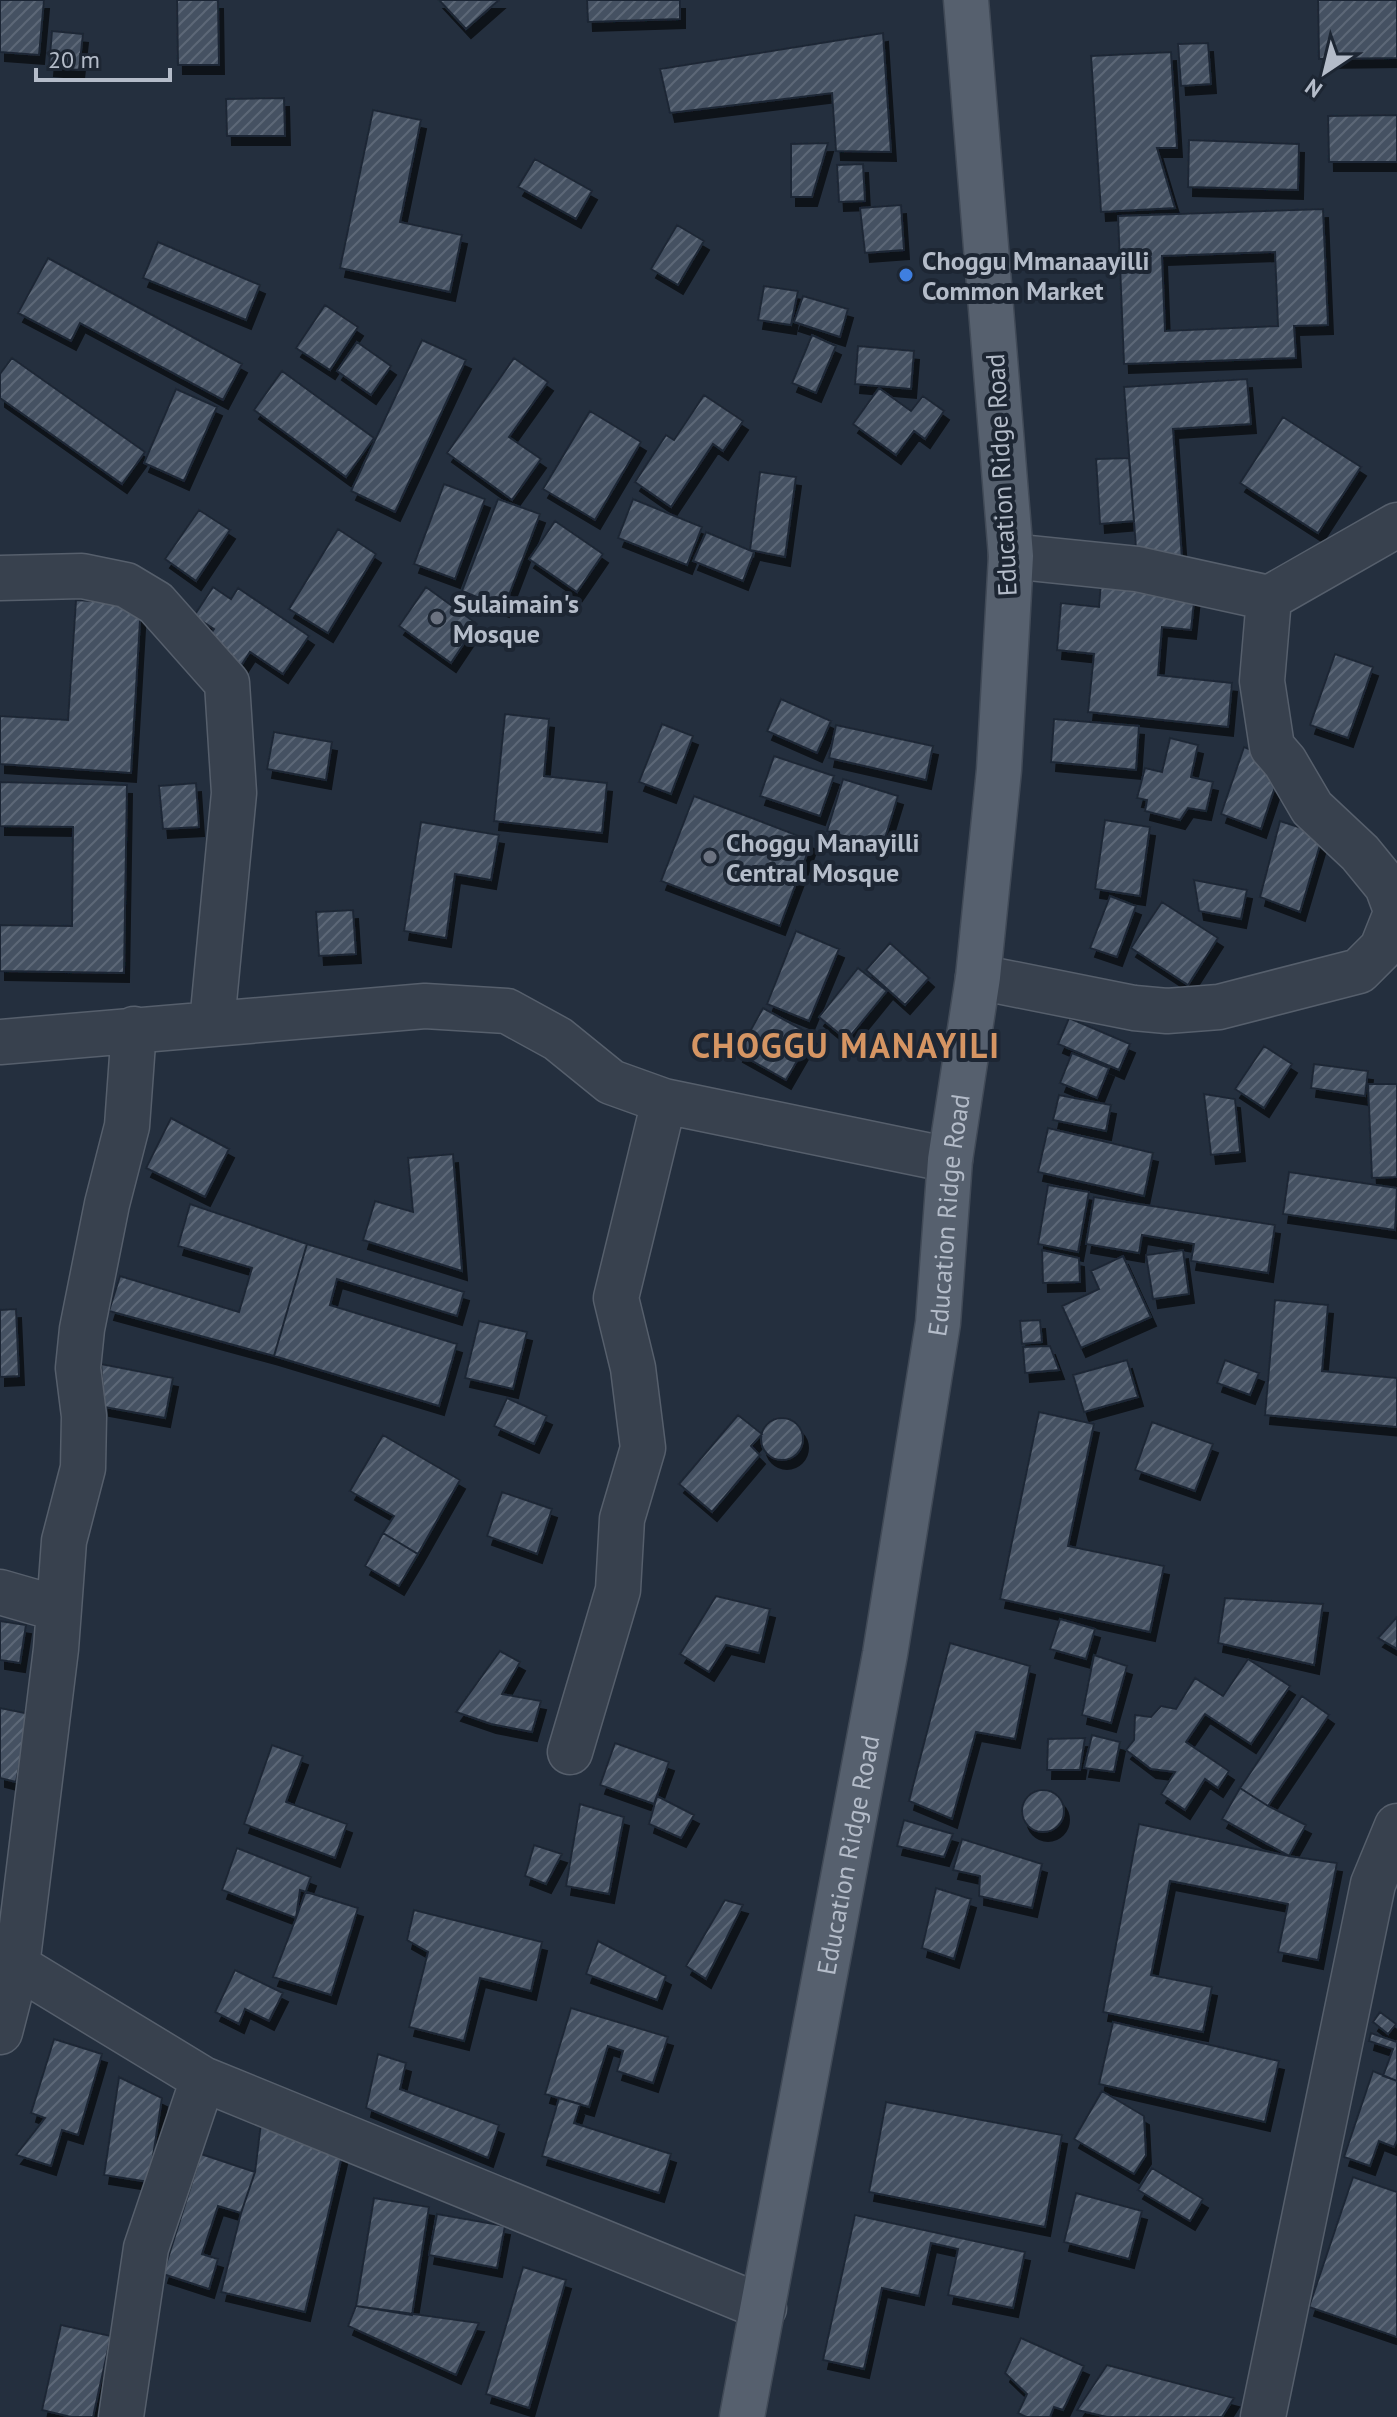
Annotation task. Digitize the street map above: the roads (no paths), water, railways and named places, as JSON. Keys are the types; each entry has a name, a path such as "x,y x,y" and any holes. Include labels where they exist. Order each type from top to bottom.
{"main road":[{"name":"Education Ridge Road","path":"742,2417 885,1654 938,1323 950,1160 978,977 999,770 1011,556 966,0"}],"street":[{"path":"1011,556 1137,569 1269,598 1397,525"},
{"path":"0,578 82,576 126,585 156,603 227,683 234,793 212,1023"},
{"path":"978,977 1134,1008 1167,1011 1219,1007 1359,971 1382,948 1397,913 1387,886 1360,853 1312,808 1285,762 1272,747 1262,681 1269,598"},
{"path":"0,1042 425,1006 507,1011 558,1039 611,1082 664,1101 950,1160"},
{"path":"0,2032 56,1649 64,1541 83,1468 84,1416 78,1368 82,1329 107,1204 127,1126 134,1029"},
{"path":"570,1752 618,1590 622,1519 643,1448 633,1368 616,1298 664,1101"},
{"path":"0,1592 59,1609"},
{"path":"1263,2417 1373,1884 1397,1826"},
{"path":"8,1966 203,2079 764,2308"},
{"path":"121,2417 146,2248 203,2079"}],"place":[{"name":"Choggu Mmanaayilli Common Market","path":"906,275"},
{"name":"Sulaimain's Mosque","path":"437,618"},
{"name":"Choggu Manayilli Central Mosque","path":"710,857"}],"district":[{"name":"CHOGGU MANAYILI","path":"846,1045"}]}
